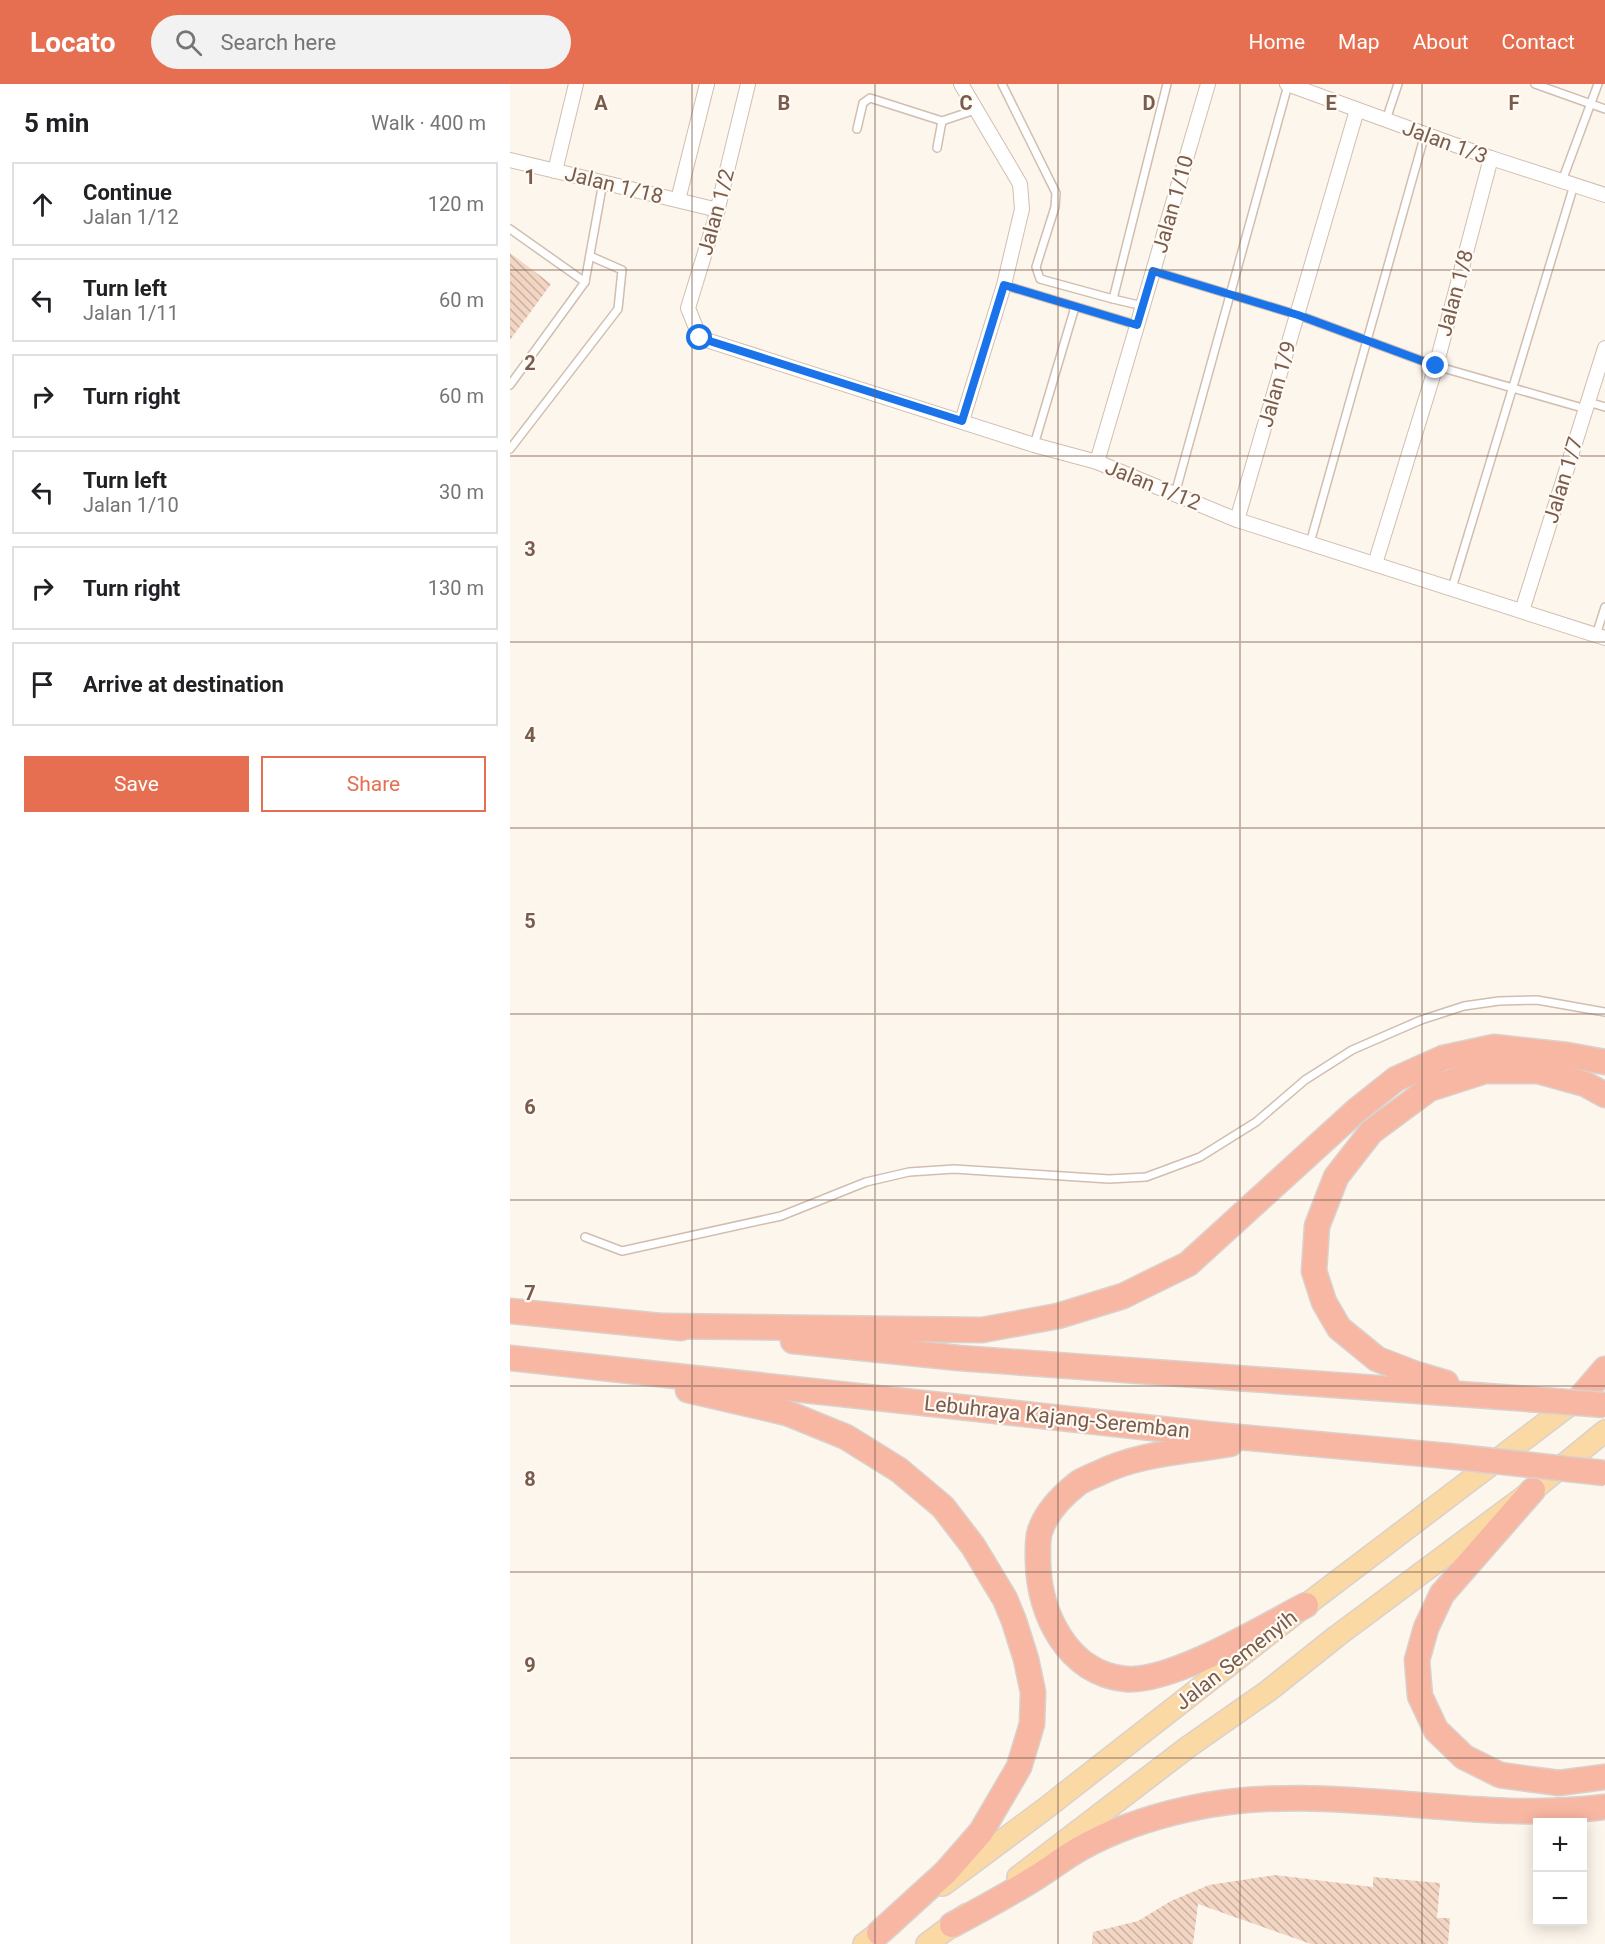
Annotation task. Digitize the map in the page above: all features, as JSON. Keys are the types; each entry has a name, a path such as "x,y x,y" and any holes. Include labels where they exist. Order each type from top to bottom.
{"highway":[{"path":"665,1326 982,1330 1058,1316 1123,1296 1188,1264 1357,1110 1396,1079 1443,1058 1494,1047 1568,1055 1605,1062"},
{"path":"1495,1397 1416,1374 1377,1359 1340,1328 1324,1302 1314,1271 1317,1226 1336,1177 1371,1132 1429,1089 1485,1071 1538,1071 1585,1084 1605,1095"},
{"path":"510,1311 959,1358 1605,1405"},
{"name":"Lebuhraya Kajang-Seremban","path":"510,1358 1258,1439 1605,1473"},
{"path":"590,1367 787,1413 846,1437 899,1470 943,1507 973,1546 1005,1599 1026,1659 1033,1692 1032,1724 1019,1767 981,1832 946,1872 872,1938"},
{"path":"1580,1398 1605,1369"},
{"path":"1258,1439 1146,1456 1116,1464 1078,1484 1056,1505 1040,1531 1039,1582 1044,1605 1059,1638 1080,1659 1104,1674 1127,1679 1156,1675 1201,1659 1306,1605"},
{"path":"1533,1490 1442,1594 1425,1628 1417,1660 1420,1696 1436,1730 1464,1757 1500,1775 1559,1783 1605,1777"},
{"path":"952,1925 1034,1878 1082,1847 1133,1825 1188,1809 1246,1801 1308,1797 1512,1811 1569,1812 1605,1808"}],"main road":[{"name":"Jalan Semenyih","path":"872,1938 1046,1808 1306,1605 1580,1398 1605,1374"},
{"name":"Jalan Semenyih","path":"927,1944 1188,1747 1268,1691 1337,1636 1533,1490 1605,1431"}],"street":[{"path":"555,171 576,84"},
{"path":"678,200 707,84"},
{"name":"Jalan 1/2","path":"700,338 688,308 718,210 748,84"},
{"path":"960,84 1020,184 1022,209 1004,285 962,421"},
{"name":"Jalan 1/10","path":"1096,462 1208,84"},
{"name":"Jalan 1/3","path":"1288,84 1425,135 1605,195"},
{"name":"Jalan 1/9","path":"1237,520 1357,110"},
{"name":"Jalan 1/8","path":"1375,564 1436,366 1491,158"},
{"name":"Jalan 1/18","path":"510,160 718,210"},
{"name":"Jalan 1/12","path":"700,338 1034,445 1096,462 1237,520 1600,636"},
{"name":"Jalan 1/7","path":"1522,611 1605,348"}],"lane":[{"path":"1002,84 1056,193 1055,207 1036,267 1040,279 1143,306"},
{"path":"1113,299 1167,84"},
{"path":"1174,494 1288,84"},
{"path":"1386,120 1398,84"},
{"path":"1535,84 1605,110"},
{"path":"1452,588 1512,389 1568,183 1598,84"},
{"path":"857,129 863,102 870,98 942,122 975,110"},
{"path":"937,148 942,122"},
{"path":"1310,543 1425,135"},
{"path":"510,385 585,282 603,182"},
{"path":"510,229 585,282"},
{"path":"510,449 618,309 622,270 590,256"},
{"path":"1153,271 1298,315 1436,366 1512,389 1587,406 1605,407"},
{"path":"1004,285 1137,325"},
{"path":"1034,445 1075,306"},
{"path":"1600,636 1605,607"},
{"path":"585,1236 622,1251 781,1216 866,1182 909,1172 954,1169 1109,1179 1146,1177 1200,1156 1256,1122 1305,1080 1352,1050 1421,1020 1464,1006 1499,1001 1537,1000 1605,1012"}],"building":[{"path":"510,253 551,284 510,340"},
{"path":"1275,1875 1373,1887 1373,1877 1440,1883 1437,1918 1450,1918 1448,1944 1311,1944 1198,1904 1193,1944 1092,1944 1093,1932 1138,1921 1171,1901 1209,1885"}],"route":[{"path":"700,338 962,421 1004,285 1137,325 1153,271 1298,315 1436,366"}]}
